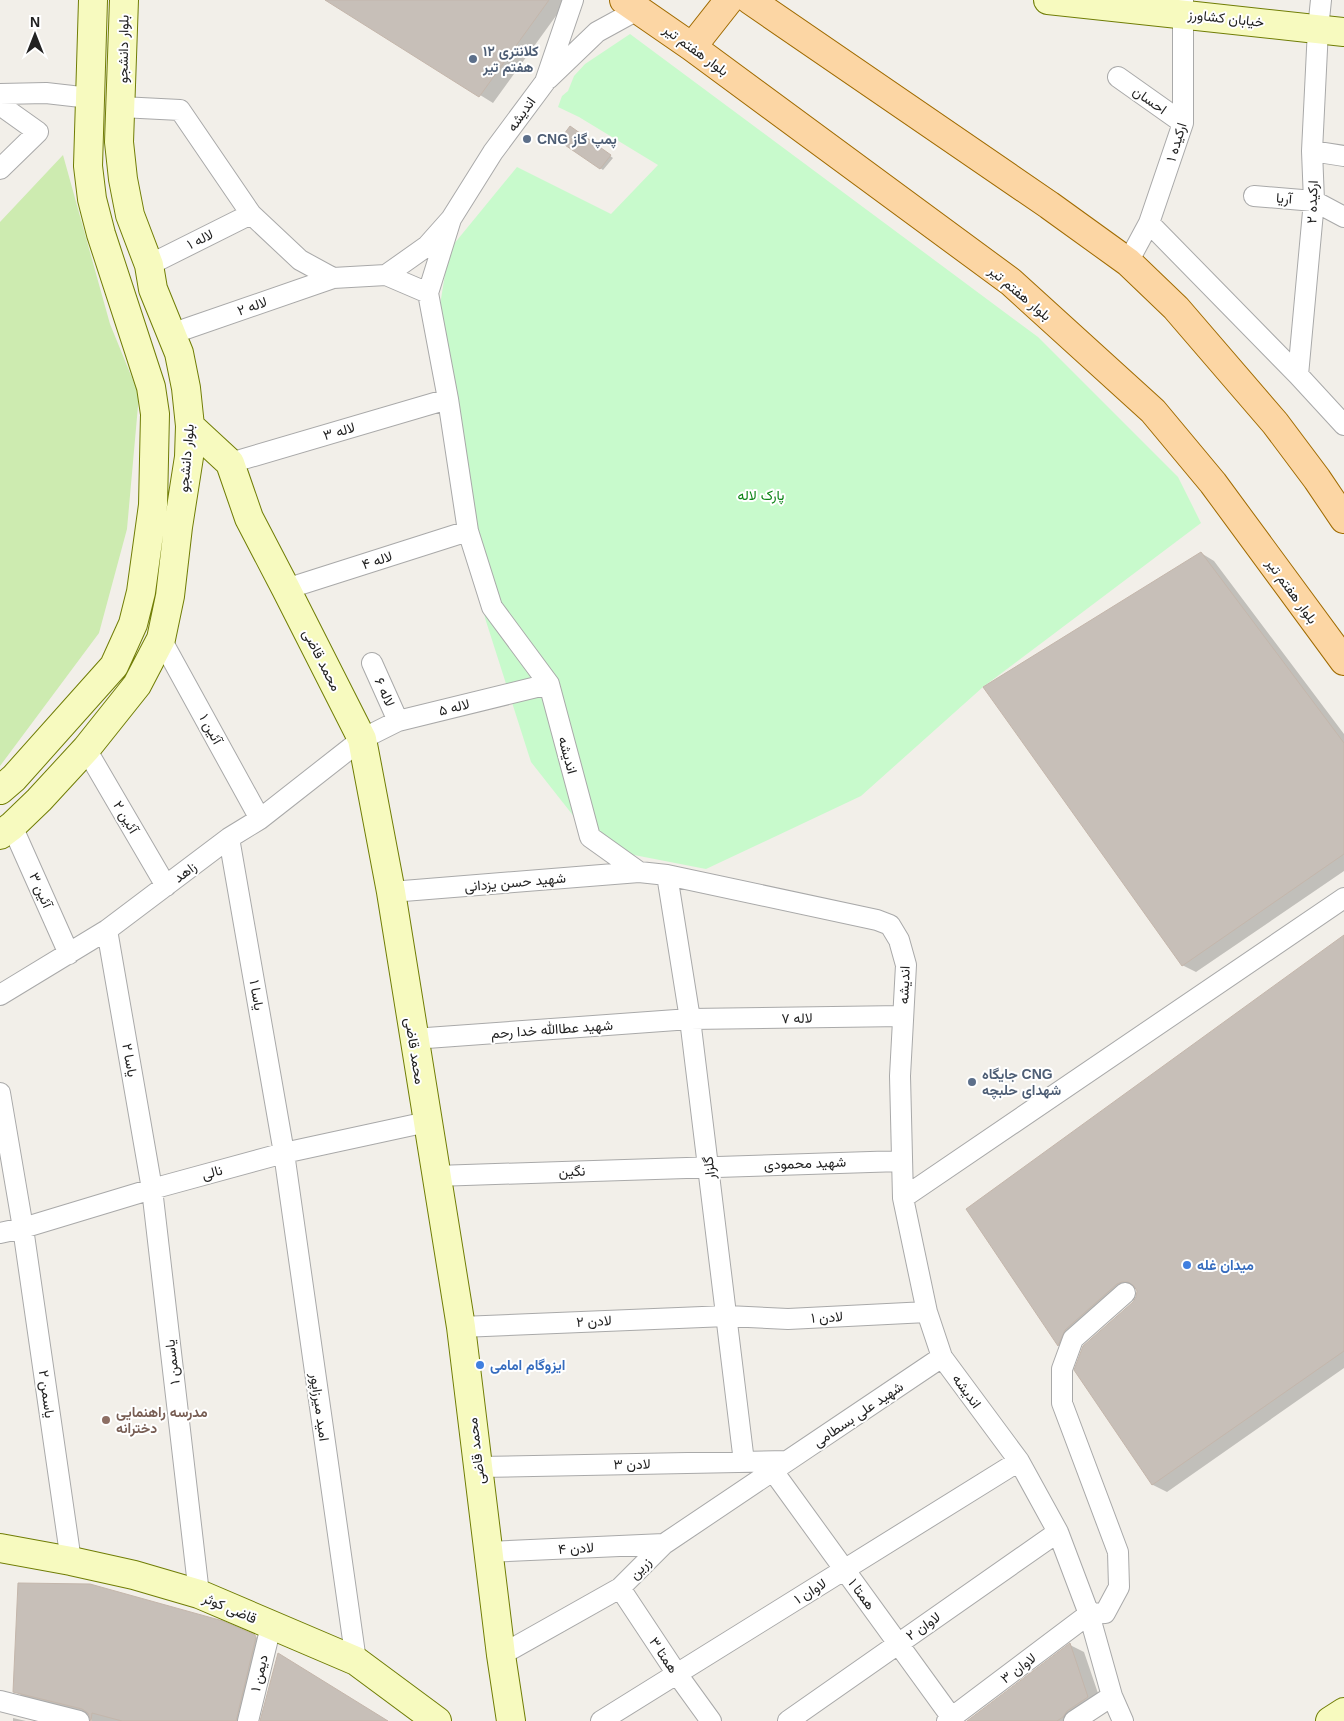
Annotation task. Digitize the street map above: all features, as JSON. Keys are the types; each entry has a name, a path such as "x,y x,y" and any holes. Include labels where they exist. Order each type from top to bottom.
{"main road":[{"path":"0,790 14,778 114,666 133,624 141,592 153,505 155,414 152,387 100,234 92,199 88,166 93,0"},
{"name":"بلوار دانشجو","path":"6,831 39,800 86,749 137,685 161,639 170,596 189,457 190,426 186,388 179,353 153,289 149,264 130,215 122,179 119,142 124,0"},
{"path":"692,47 729,0"},
{"path":"750,0 1040,199 1128,262 1176,308 1334,490 1344,519"},
{"name":"خیابان کشاورز","path":"1048,0 1183,7 1331,30"},
{"name":"بلوار هفتم تیر","path":"631,5 692,47 1011,282 1153,411 1213,483 1344,661"},
{"path":"90,102 121,107"},
{"name":"محمد قاضی","path":"190,426 230,463 248,518 362,739 391,892 413,1039 461,1327 501,1655 511,1721"},
{"name":"قاضی کوثر","path":"0,1548 71,1560 134,1575 199,1594 356,1661 438,1721"},
{"path":"1330,1721 1344,1712"}],"street":[{"name":"اندیشه","path":"451,219 493,152 545,82 573,0"},
{"name":"ارکیده ۲","path":"1298,375 1314,201 1312,151 1331,30 1321,0"},
{"path":"545,82 597,32 631,5"},
{"name":"ارکیده ۱","path":"1128,262 1149,223 1183,123 1183,7"},
{"name":"احسان","path":"1118,77 1183,123"},
{"path":"2,102 46,93 90,102"},
{"path":"0,169 38,132 2,102"},
{"path":"121,107 180,110 251,214 300,260 333,278"},
{"path":"1312,151 1344,156"},
{"name":"آریا","path":"1254,196 1314,201"},
{"path":"1314,201 1344,217"},
{"name":"لاله ۱","path":"149,264 251,214"},
{"path":"386,275 427,246 451,219"},
{"path":"386,275 428,293 451,219"},
{"path":"1149,223 1298,375 1344,425"},
{"name":"لاله ۲","path":"172,334 333,278 386,275"},
{"name":"اندیشه","path":"428,293 448,400 468,532 492,607 549,684 590,837 639,872 667,875 877,920 890,925 899,940 906,965 900,1076 903,1198 927,1312 942,1357 1018,1461 1058,1532 1089,1614 1112,1696 1122,1721"},
{"name":"لاله ۳","path":"230,463 448,400"},
{"name":"لاله ۴","path":"286,589 468,532"},
{"name":"آئین ۱","path":"161,639 260,819"},
{"name":"لاله ۶","path":"372,663 398,721"},
{"name":"لاله ۵","path":"362,739 398,721 549,684"},
{"name":"زاهد","path":"0,995 107,930 229,838 260,819 362,739"},
{"name":"آئین ۲","path":"86,749 166,886"},
{"name":"آئین ۳","path":"6,831 69,954"},
{"name":"یاسا ۱","path":"229,838 284,1153"},
{"name":"شهید حسن یزدانی","path":"391,892 639,872"},
{"name":"گلزار","path":"667,875 690,1019 744,1462"},
{"path":"903,1198 1344,898"},
{"name":"یاسا ۲","path":"107,930 152,1189"},
{"name":"لاله ۷","path":"690,1019 903,1016"},
{"name":"شهید عطاالله خدا رحم","path":"413,1039 690,1019"},
{"name":"یاسمن ۲","path":"0,1094 23,1228 71,1560"},
{"name":"نالی","path":"0,1233 284,1153 427,1122"},
{"name":"امید میرزاپور","path":"284,1153 356,1661"},
{"name":"شهید محمودی","path":"709,1166 901,1161"},
{"name":"نگین","path":"436,1176 709,1166"},
{"name":"یاسمن ۱","path":"152,1189 199,1594"},
{"name":"لاوان ۳","path":"950,1719 1089,1614 1105,1612 1119,1587 1118,1552 1062,1403 1062,1369 1073,1339 1125,1292"},
{"name":"لادن ۱","path":"727,1316 788,1319 927,1312"},
{"name":"لادن ۲","path":"461,1327 727,1316"},
{"name":"شهید علی بسطامی","path":"780,1466 942,1357"},
{"name":"لاوان ۱","path":"601,1721 1018,1461"},
{"name":"لادن ۳","path":"478,1467 744,1462 780,1466"},
{"name":"زرین","path":"501,1655 620,1588 664,1544 780,1466"},
{"name":"همتا ۱","path":"780,1466 844,1570 950,1719"},
{"name":"لاوان ۲","path":"788,1721 1058,1532"},
{"name":"لادن ۴","path":"488,1552 664,1544"},
{"name":"همتا ۳","path":"620,1588 676,1674 711,1721"},
{"name":"دیمن ۱","path":"248,1721 271,1626"},
{"path":"1074,1721 1112,1696"},
{"path":"0,1701 79,1721"}],"green space":[{"name":"پارک لاله","path":"630,34 1038,337 1178,477 1201,523 983,687 861,796 706,869 634,855 590,837 531,762 485,618 440,305 449,250 517,167 611,214 658,165 579,117 558,107 562,96 568,91 574,76 585,64"},
{"path":"63,155 110,324 139,395 127,529 99,633 0,766 0,222"}],"building":[{"path":"325,0 549,0 479,97"},
{"path":"570,126 611,155 600,169 559,141"},
{"path":"1201,552 1344,743 1344,854 1182,966 983,687"},
{"path":"1344,935 1344,1351 1152,1485 1074,1370 1083,1346 1133,1302 1137,1291 1134,1286 1128,1282 1117,1284 1065,1330 1058,1346 966,1209"},
{"path":"18,1583 90,1584 223,1621 255,1635 236,1721 122,1721 92,1713 91,1721 88,1713 82,1709 13,1692"},
{"path":"1070,1643 1088,1697 1067,1711 1063,1717 1057,1721 967,1721"},
{"path":"278,1653 388,1721 260,1721"}],"place":[{"name":"کلانتری ۱۲ هفتم تیر","path":"473,59"},
{"name":"CNG پمپ گاز","path":"527,139"},
{"name":"جایگاه CNG شهدای حلبچه","path":"972,1082"},
{"name":"میدان غله","path":"1187,1265"},
{"name":"ایزوگام امامی","path":"480,1365"},
{"name":"مدرسه راهنمایی دخترانه","path":"106,1420"}]}
